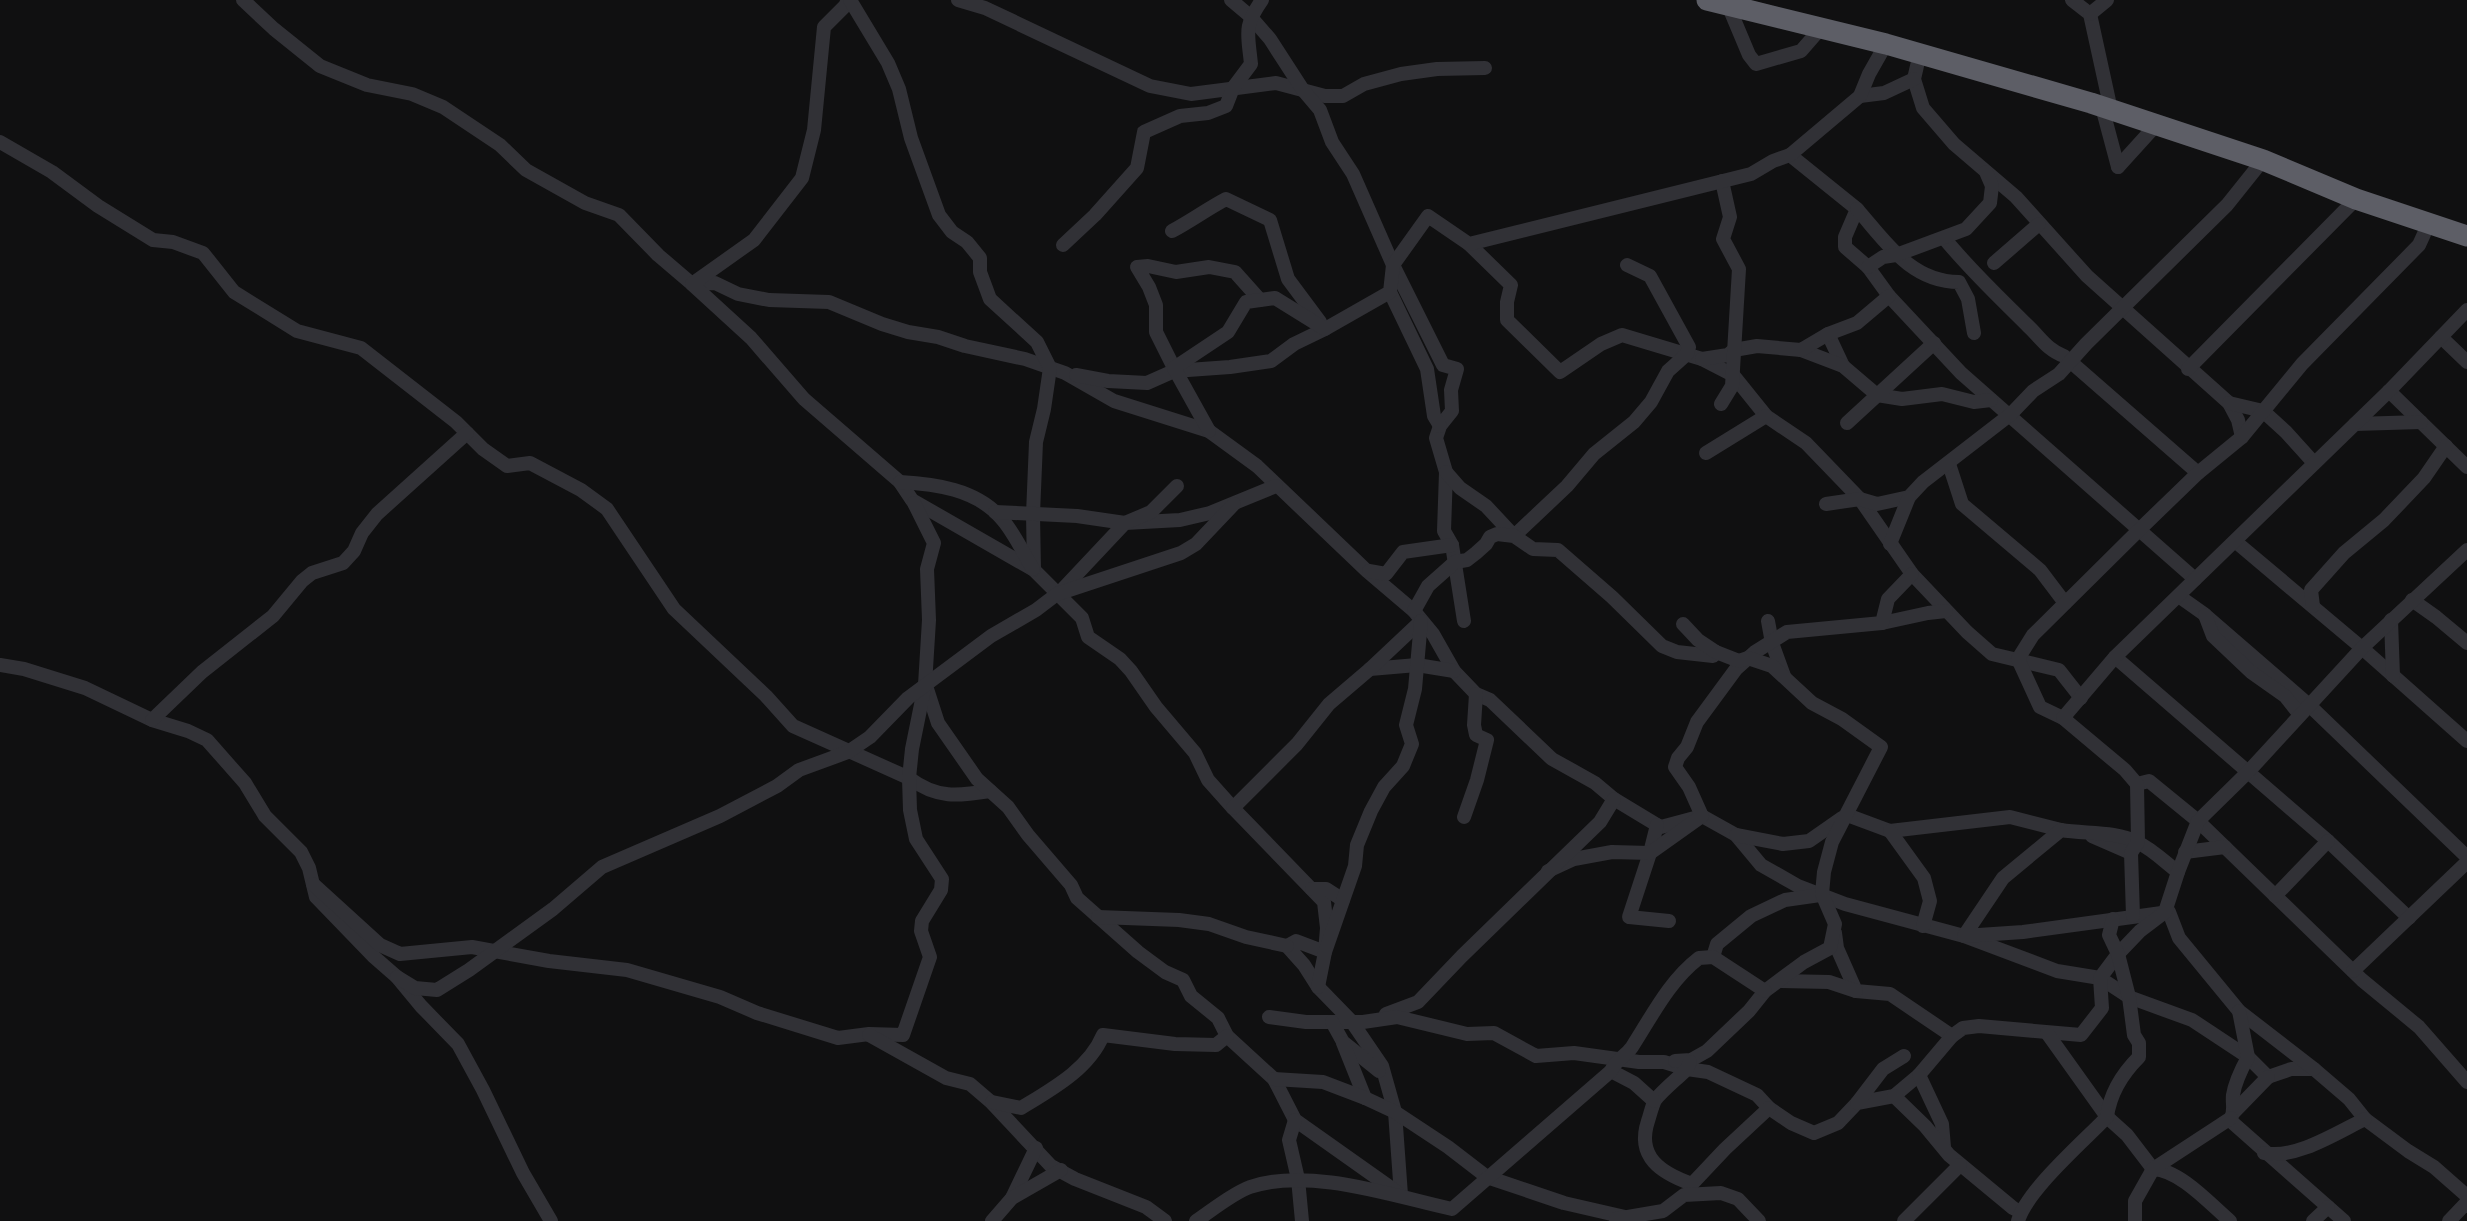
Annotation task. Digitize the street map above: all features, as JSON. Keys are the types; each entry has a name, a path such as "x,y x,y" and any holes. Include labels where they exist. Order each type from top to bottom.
{"highway":[{"path":"1707,0 1920,53 2106,108 2263,160 2356,199 2467,236"}],"street":[{"path":"243,0 320,66 367,85 412,94 443,107 500,145 526,170 585,203 619,215 658,255 751,338 804,399 900,482 920,511 934,543 927,569 929,620 925,685 909,778 910,810 916,839 942,879 942,890 922,921 921,931 930,957 903,1035 869,1034 838,1038 668,981 627,971 472,947 400,954 380,945 313,884"},
{"path":"692,284 754,240 802,178 814,130 824,27 849,0 888,63 899,89 911,138 939,215 952,232 967,242 979,258 990,299 1037,342 1050,368 1036,442 1034,570"},
{"path":"958,0 985,8 1150,86 1191,94 1276,83 1325,96 1343,96 1364,84 1401,74 1437,69 1485,68"},
{"path":"1231,0 1250,16 1270,39 1303,90 1320,110 1332,142 1353,174 1393,265 1443,365 1457,369 1451,390 1452,411 1440,426 1436,438 1446,472 1444,531 1452,545 1464,621"},
{"path":"1063,245 1095,215 1137,168 1143,132 1180,116 1208,113 1226,106 1233,88 1251,64 1248,29 1250,16 1262,0"},
{"path":"2072,0 2090,14 2118,167 2157,124"},
{"path":"2090,14 2107,0"},
{"path":"1728,5 1749,55 1756,64 1801,51 1821,28"},
{"path":"1469,244 1751,174 1790,155 1860,96 1886,44"},
{"path":"1920,53 1914,79 1923,108 1954,144 2016,197 2087,276 2188,369 2229,403 2245,409 2263,411 2314,463"},
{"path":"1860,96 1884,93 1914,79"},
{"path":"0,142 52,172 98,206 153,240 173,242 203,253 234,292 297,331 361,348 456,422 483,449 507,466 530,463 581,490 607,509 674,609 766,696 793,726 909,778 925,789 956,796 990,791"},
{"path":"1790,155 1857,209 1896,255 1921,273 1942,282 1959,282 1968,299 1974,333"},
{"path":"1890,544 1909,497 1923,482 2011,414 2033,391 2059,374 2227,205 2263,160"},
{"path":"1868,267 1883,257 1896,255 1966,229 1990,203 1992,186 1984,168"},
{"path":"1721,404 1732,386 1740,269 1723,239 1730,217 1722,181"},
{"path":"2188,369 2356,199"},
{"path":"1172,231 1198,217 1204,210 1226,200 1270,220 1288,279 1325,329"},
{"path":"1857,209 1845,247 1868,267 1889,296 1934,343 1974,402 1991,400"},
{"path":"1440,426 1434,416 1427,369 1390,292 1393,265 1428,216 1469,244 1511,285 1507,320 1560,372 1601,344 1622,335 1702,359 1733,375 1766,416 1806,443 1860,499 1912,574 1946,611 1992,654 2059,670 2081,698"},
{"path":"2018,659 2033,635 2065,603 2199,473 2242,437 2302,364 2419,245 2429,223"},
{"path":"1994,263 2039,224"},
{"path":"1944,238 1993,294 2053,352 2064,356 2199,473"},
{"path":"1514,536 1567,486 1594,454 1634,422 1651,402 1668,371 1687,354 1689,347 1650,276 1627,265"},
{"path":"1209,431 1156,332 1156,306 1137,267 1148,266 1176,272 1209,267 1235,272 1260,300"},
{"path":"692,284 715,283 738,293 769,300 829,302 882,324 1025,359 1065,373 1108,381 1147,383 1174,370 1228,332 1246,302 1275,298 1325,329"},
{"path":"1174,370 1230,367 1271,361 1301,350 1325,329 1390,292"},
{"path":"1801,350 1828,334 1857,323 1889,296"},
{"path":"2063,718 2115,657 2236,542 2467,310"},
{"path":"1828,334 1843,366"},
{"path":"2441,337 2467,362"},
{"path":"1847,423 1934,343"},
{"path":"1702,359 1728,355 1734,350 1757,345 1801,350 1843,366 1877,396 1902,399 1942,394 1960,384"},
{"path":"1065,373 1114,401 1209,431 1257,466 1418,616 1433,634 1454,671 1476,694 1490,700 1552,760 1595,783 1614,799 1661,827 1702,816"},
{"path":"1960,384 2011,414 2138,531 2195,579"},
{"path":"2389,391 2467,467"},
{"path":"2229,403 2242,437"},
{"path":"1706,453 1766,416"},
{"path":"2355,424 2421,422"},
{"path":"152,720 202,672 273,615 302,581 312,573 344,563 377,514 467,433"},
{"path":"2313,606 2311,590 2344,553 2384,520 2418,485 2446,446"},
{"path":"1949,464 1962,504 2040,570 2065,603"},
{"path":"1446,472 1460,488 1486,506 1514,536 1533,549 1558,550 1612,597 1661,646 1677,652 1713,656 1716,652"},
{"path":"900,482 948,488 987,504 1002,519 1034,570 1082,618 1088,637 1120,659 1131,671 1156,707 1195,753 1208,780 1324,902 1327,928 1318,987"},
{"path":"0,665 85,688 152,720 207,740 245,783 265,816 301,852 309,868 316,897 373,957 397,977 415,988 437,990 469,971 553,909 602,867 720,816 777,786 799,770 848,752 870,737 908,698 925,685 991,636 1057,594 1125,523 1151,512 1177,486"},
{"path":"995,512 1077,516 1125,523 1180,520 1210,513 1276,486"},
{"path":"1826,504 1860,499 1877,504 1909,497"},
{"path":"912,500 1034,570"},
{"path":"1057,594 1181,554 1196,544 1234,504"},
{"path":"1325,952 1355,866 1357,845 1371,811 1384,787 1403,766 1412,744 1406,725 1415,689 1418,616 1428,586 1455,562 1467,560 1486,544 1490,537 1497,534 1514,536"},
{"path":"2236,542 2467,741"},
{"path":"1367,571 1386,573 1404,552 1452,545"},
{"path":"1857,1103 1894,1096 1919,1075 1952,1036 1963,1028 1979,1026 2081,1035 2102,1008 2100,978 2140,931 2165,912 2198,821 2248,772 2362,648 2467,550"},
{"path":"1882,624 1888,599 1912,574"},
{"path":"2180,597 2204,614 2467,859 2353,971"},
{"path":"2412,600 2467,643"},
{"path":"1683,624 1698,640 1716,652 1739,661 1787,632 1882,624 1946,611"},
{"path":"1233,808 1297,744 1329,704 1370,669 1418,616"},
{"path":"2391,620 2393,676"},
{"path":"1772,643 1786,680"},
{"path":"2115,657 2328,841 2409,918"},
{"path":"1748,658 1772,666 1812,703 1842,719 1881,747 1832,842 1824,872 1822,894 1835,925 1836,948 1856,991"},
{"path":"1748,658 1724,684 1697,722 1675,767 1689,787 1702,816 1736,835 1783,844 1809,841 1847,815"},
{"path":"2018,659 2040,707 2063,718 2125,770 2137,784 2133,916"},
{"path":"1370,669 1417,665 1454,671"},
{"path":"925,685 938,723 976,779 1007,807 1071,885 1077,898 1165,972 1183,980 1191,996 1218,1018 1227,1036 1274,1079 1295,1120 1401,1195 1449,1215 1631,1049 1661,1001 1699,958 1713,957 1765,991"},
{"path":"1464,817 1487,740 1476,735 1476,694"},
{"path":"2137,784 2148,781 2198,821 2353,971 2419,1027 2467,1082"},
{"path":"1376,1019 1418,1002 1600,822 1614,799"},
{"path":"1847,815 1890,831 2010,817 2061,830 2115,835 2178,872"},
{"path":"1548,871 1574,859 1612,852 1650,853 1702,816"},
{"path":"1657,825 1629,917 1669,922"},
{"path":"1964,936 2003,878 2061,830"},
{"path":"1890,831 1924,878 1930,901 1923,926"},
{"path":"1736,835 1761,865 1790,882 1845,904 1964,936 2057,971 2100,978 2129,997 2192,1020 2248,1057 2268,1077"},
{"path":"2275,896 2328,841"},
{"path":"2185,852 2225,847"},
{"path":"1312,889 1326,889 1343,900"},
{"path":"1713,957 1717,944 1751,916 1785,900 1822,894"},
{"path":"1964,936 2023,932 2169,912 2179,938 2239,1012 2314,1069 2349,1099 2365,1119 2434,1167 2467,1195"},
{"path":"1098,917 1179,920 1209,924 1246,937 1287,946 1304,965 1318,987 1352,1022 1382,1066 1395,1112 1401,1195"},
{"path":"1894,1096 1960,1165 2020,1216 2039,1188 2107,1117 2109,1102 2117,1086 2126,1070 2139,1057 2140,1043 2134,1035 2129,997 2118,954 2109,935 2113,919"},
{"path":"1759,1221 1738,1199 1721,1193 1688,1189 1678,1179 1654,1164 1643,1135 1654,1101 1689,1064 1749,1012 1765,991 1804,962 1830,948 1835,925"},
{"path":"1287,946 1296,941 1325,952"},
{"path":"397,977 458,1044 523,1173 551,1221"},
{"path":"1781,981 1829,982 1856,991 1890,994 1952,1036"},
{"path":"2239,1012 2248,1057 2233,1094 2233,1123 2344,1221"},
{"path":"1269,1017 1306,1022 1352,1022 1397,1017 1467,1034 1494,1033 1536,1056 1582,1054 1614,1065 1664,1062 1689,1064 1757,1095 1769,1108 1791,1123 1814,1133 1838,1124 1883,1069 1904,1056"},
{"path":"1332,1022 1343,1042 1365,1098"},
{"path":"2047,1033 2107,1117 2127,1135 2153,1169"},
{"path":"869,1034 946,1079 970,1084 991,1102 1051,1166 1096,1188 1146,1207 1165,1221"},
{"path":"991,1102 1021,1108 1065,1080 1096,1052 1103,1035 1175,1044 1216,1045 1227,1036"},
{"path":"1343,1042 1385,1075"},
{"path":"1614,1065 1654,1101"},
{"path":"2134,1221 2135,1201 2153,1169 2232,1115 2268,1077 2291,1069 2314,1069"},
{"path":"1919,1075 1942,1124 1944,1147"},
{"path":"1274,1079 1322,1082 1365,1098 1395,1112 1488,1177 1618,1219 1663,1211 1769,1108"},
{"path":"2264,1153 2274,1155 2316,1144 2365,1119"},
{"path":"1295,1120 1289,1140 1298,1179 1302,1221"},
{"path":"992,1221 1012,1198 1036,1148"},
{"path":"1905,1221 1960,1165"},
{"path":"2153,1169 2163,1169 2189,1186 2230,1221"},
{"path":"1012,1198 1061,1170"},
{"path":"1195,1221 1250,1187 1298,1179 1401,1195"},
{"path":"2449,1221 2467,1202"},
{"path":"2313,1221 2328,1208"}]}
